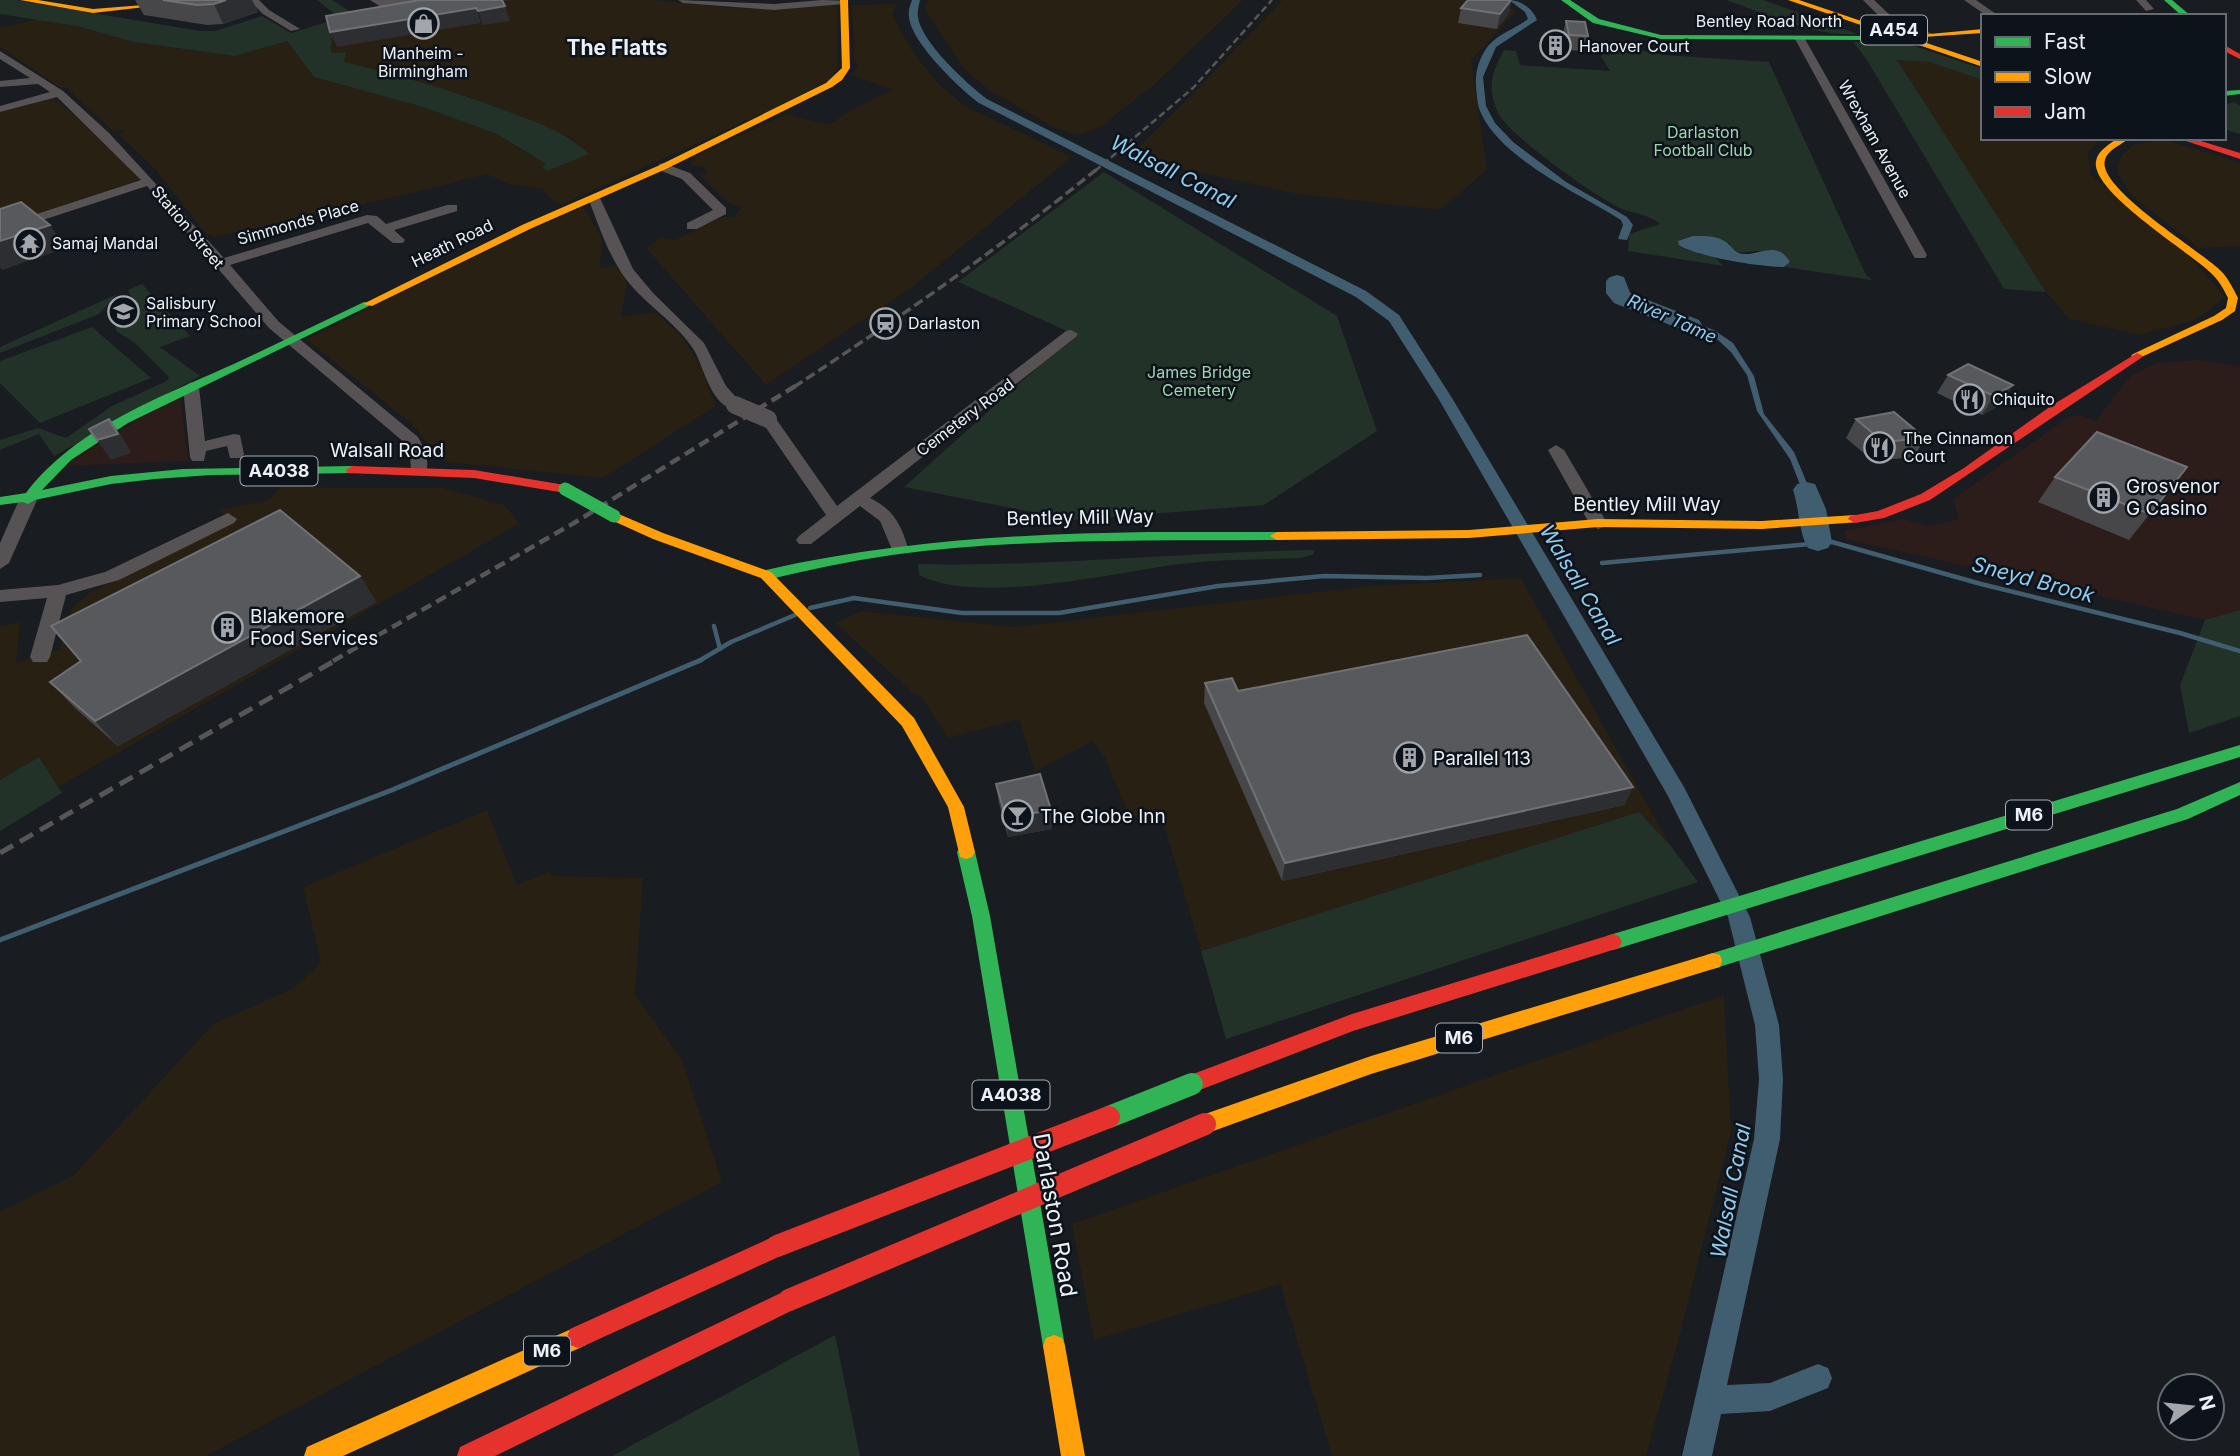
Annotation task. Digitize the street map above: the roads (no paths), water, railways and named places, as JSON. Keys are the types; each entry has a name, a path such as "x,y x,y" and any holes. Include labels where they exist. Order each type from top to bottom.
{"main road":[{"path":"24,0 93,11 202,0"},
{"name":"Bentley Road North","path":"1564,0 1596,21 1649,35 1686,38 1800,39 1870,32 1926,35 1981,24"},
{"path":"1781,0 1870,32"},
{"name":"A454","path":"1792,0 1870,32 1981,64"},
{"name":"A454","path":"1805,0 1981,58"},
{"path":"1812,0 1846,14"},
{"name":"Heath Road","path":"28,500 38,482 57,464 141,410 526,227 663,167 786,108 839,78 846,68 844,1"},
{"path":"2160,3 2183,14"},
{"path":"2227,37 2240,57"},
{"name":"Bentley Mill Way","path":"766,575 801,565 899,548 1035,537 1469,534 1598,523 1806,524 1882,514 1924,499 2064,402 2145,351 2231,309 2236,298 2215,271 2124,199 2105,179 2100,165 2102,157 2123,140"},
{"path":"2188,140 2240,156"},
{"path":"2218,140 2240,147"},
{"name":"Walsall Road","path":"0,501 28,500 112,479 167,473 419,470 505,476 565,489 658,536 766,575"},
{"name":"Darlaston Road","path":"766,575 796,603 842,655 908,722 922,742 956,807 969,860 1073,1456"},
{"name":"M6","path":"316,1456 777,1246 1352,1023 2240,751"},
{"name":"M6","path":"469,1456 789,1300 1205,1124 1371,1065 1850,919 2182,814 2240,788"}],"street":[{"path":"254,0 266,12 295,29"},
{"path":"375,0 381,4 412,0"},
{"path":"683,0 774,6 844,1"},
{"path":"1868,0 1887,18 1926,35"},
{"path":"1969,0 1981,17"},
{"path":"2141,0 2160,3"},
{"name":"Wrexham Avenue","path":"1800,39 1920,255"},
{"name":"Station Street","path":"2,57 59,93 149,181 274,325 412,441 418,455 419,470"},
{"path":"0,84 38,81"},
{"path":"0,109 59,93"},
{"path":"663,167 686,176 721,211 692,226"},
{"path":"0,230 149,181"},
{"path":"594,198 621,259 639,288 686,329 701,349 725,396 735,405 768,419 835,516"},
{"name":"Simmonds Place","path":"384,229 452,208"},
{"name":"Simmonds Place","path":"220,264 367,219 372,219 398,240"},
{"name":"Cemetery Road","path":"805,540 1071,334"},
{"path":"191,387 197,453 234,439 236,454"},
{"path":"1556,450 1598,523"},
{"path":"858,499 885,512 891,520 899,548"},
{"path":"0,563 28,500"},
{"path":"0,596 58,591 112,576 228,519"},
{"path":"40,657 58,591"}],"water":[{"path":"1509,0 1526,6 1537,20 1496,47 1483,77 1486,106 1495,123 1513,142 1566,182 1627,217 1633,225 1627,240 1618,239 1623,225 1621,220 1523,160 1491,130 1481,113 1476,81 1482,55 1492,42 1528,19 1525,12"},
{"path":"1693,236 1718,238 1741,254 1774,250 1785,255 1790,262 1784,267 1745,263 1700,254 1679,245 1678,241"},
{"path":"1610,280 1617,281 1649,306 1714,330 1733,343 1754,376 1764,414 1794,452 1814,500 1822,512 1807,513 1806,500 1790,459 1757,411 1747,375 1731,352 1701,330 1647,312 1612,296"}],"waterway":[{"name":"Walsall Canal","path":"916,0 914,21 925,40 946,69 983,101 1361,294 1394,318 1445,398 1677,793 1739,917 1767,1025 1771,1079 1767,1139 1709,1400"},
{"name":"River Tame","path":"1617,281 1617,293 1622,298 1691,325"},
{"name":"River Tame","path":"1806,490 1813,509 1818,542"},
{"name":"Sneyd Brook","path":"1602,563 1832,542 1981,584 2180,633 2240,651"},
{"path":"810,608 854,598 962,613 1059,613 1218,586 1324,576 1427,578 1480,575"},
{"path":"720,649 795,615"},
{"path":"714,626 720,649"},
{"path":"700,660 720,649"},
{"path":"0,940 392,790 700,660"},
{"path":"1709,1400 1770,1397 1818,1378"},
{"name":"Walsall Canal","path":"1697,1456 1709,1400"}],"railway":[{"path":"1095,171 1193,88 1272,0"},
{"path":"797,385 948,282 1024,227 1097,169"},
{"path":"333,661 574,523 797,385"},
{"path":"0,853 336,660"}],"place":[{"name":"Manheim - Birmingham","path":"423,24"},
{"name":"Hanover Court","path":"1556,46"},
{"name":"Samaj Mandal","path":"29,243"},
{"name":"Salisbury Primary School","path":"123,312"},
{"name":"Darlaston","path":"885,323"},
{"name":"Chiquito","path":"1969,399"},
{"name":"The Cinnamon Court","path":"1880,447"},
{"name":"Grosvenor G Casino","path":"2103,497"},
{"name":"Blakemore Food Services","path":"227,627"},
{"name":"Parallel 113","path":"1410,758"},
{"name":"The Globe Inn","path":"1017,816"}],"district":[{"name":"The Flatts","path":"617,48"}],"park label":[{"name":"Darlaston Football Club","path":"1703,141"},
{"name":"James Bridge Cemetery","path":"1199,381"}]}
